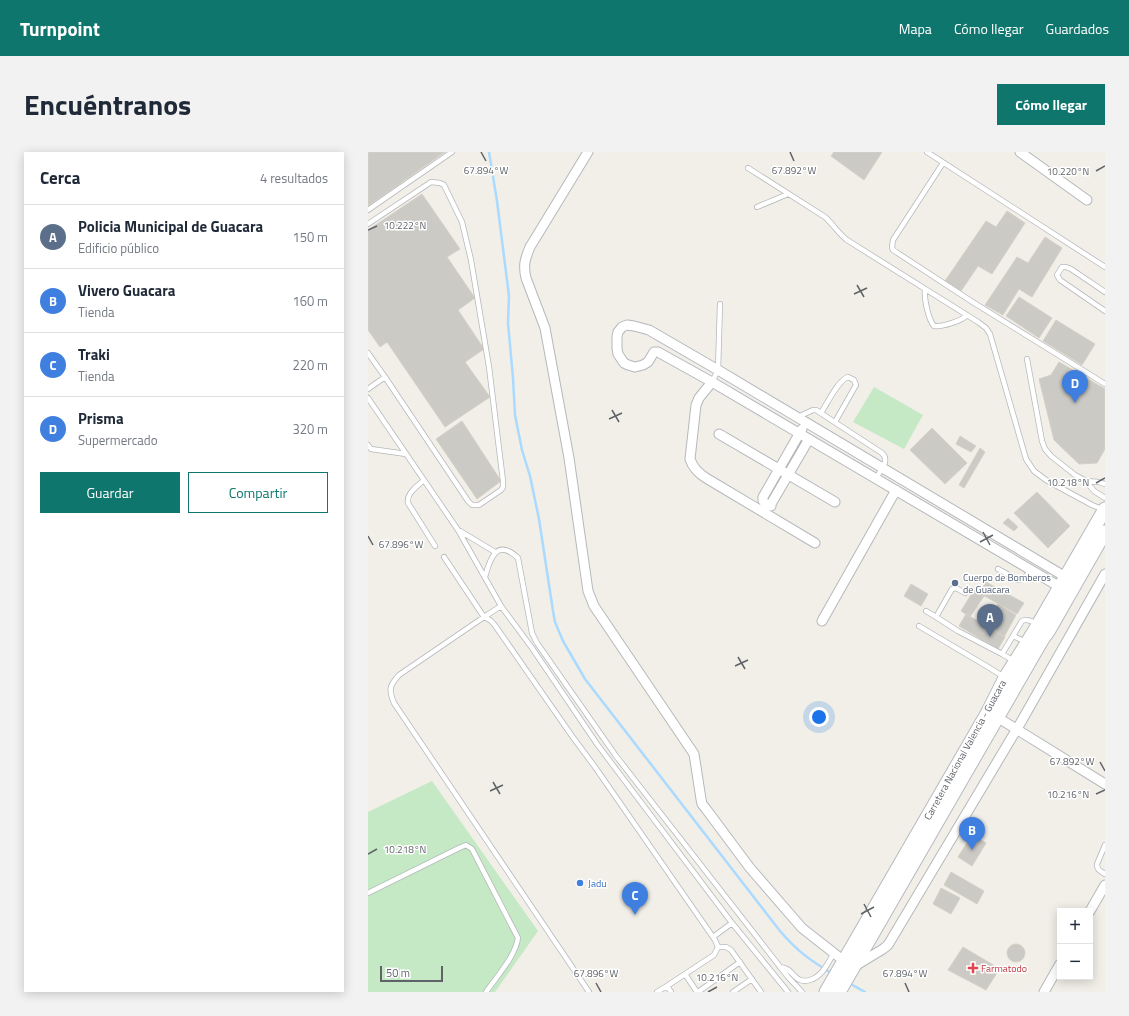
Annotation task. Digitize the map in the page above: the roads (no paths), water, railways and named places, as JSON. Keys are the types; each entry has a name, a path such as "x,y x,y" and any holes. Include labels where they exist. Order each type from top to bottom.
{"main road":[{"name":"Carretera Nacional Valencia - Guacara","path":"837,974 993,715 1044,627 1068,585 1105,510"},
{"name":"Carretera Nacional Valencia - Guacara","path":"1068,585 1105,532"},
{"name":"Carretera Nacional Valencia - Guacara","path":"993,715 1005,678 1021,665"}],"street":[{"path":"588,152 530,246 525,260 524,270 545,328 569,458 588,591 594,606 694,754 702,804 750,868 802,928 837,974 888,945 1016,730 1105,574"},
{"path":"1022,153 1087,200"},
{"path":"627,326 634,326 649,330 883,468 1068,585 1030,569 712,382 656,351 648,362 643,365 635,367 624,363 618,354 618,332 622,327 627,326"},
{"path":"712,382 697,401 690,459 692,466 697,473 815,543"},
{"path":"806,422 762,499 768,506 770,506 808,439"},
{"path":"719,434 835,502"},
{"path":"822,621 896,490"},
{"path":"993,715 1105,784"},
{"path":"1092,908 1105,885"},
{"path":"1048,990 1057,970"}],"lane":[{"path":"368,210 452,152"},
{"path":"930,153 943,163 1105,267"},
{"path":"943,163 893,240 892,247 894,250 971,301 1105,384"},
{"path":"748,168 828,220 847,240 982,324 990,334 1026,459 1030,466 1046,480 1105,510"},
{"path":"368,224 431,182 444,185 462,222 471,260 489,368 502,473 503,487 501,490 479,505 472,505 468,501 368,353"},
{"path":"757,207 788,194"},
{"path":"1105,292 1066,267 1062,268 1057,275 1060,280 1105,311"},
{"path":"925,289 925,300 931,322 934,326 958,321 965,318 967,315"},
{"path":"712,382 718,370 720,304"},
{"path":"1027,360 1043,445 1052,456 1075,475 1086,481 1094,491 1105,498"},
{"path":"821,413 845,378 848,377 854,380 856,385 835,422"},
{"path":"368,389 385,378"},
{"path":"368,398 458,530 501,606 532,648 597,744 732,923 788,992"},
{"path":"797,418 816,410 885,455 886,459 883,468 876,478"},
{"path":"368,445 371,449 406,454"},
{"path":"424,480 407,498 408,503 435,546"},
{"path":"1086,481 1105,484"},
{"path":"458,530 495,552"},
{"path":"484,577 491,557 495,552 501,550 507,551 514,554 518,558 532,633 537,643 616,756 780,967 802,992"},
{"path":"444,557 484,617 494,624 595,767 713,937 718,948"},
{"path":"998,569 1018,580 1024,579 1030,569"},
{"path":"936,617 952,589 956,588 965,593"},
{"path":"501,606 399,675 392,682 390,688 391,696 398,709 589,992"},
{"path":"926,610 958,631 1021,665"},
{"path":"1002,654 1022,620 1025,619 1044,627"},
{"path":"919,626 1005,678"},
{"path":"1013,636 1032,646"},
{"path":"368,893 466,845 472,849 518,938 517,946 512,955 486,992"},
{"path":"1105,845 1097,864 1098,870 1105,874"},
{"path":"713,937 732,923"},
{"path":"718,948 726,947 731,950 761,992"},
{"path":"657,992 714,955 718,948"},
{"path":"685,974 698,992 740,962"},
{"path":"780,967 785,967 790,970 800,980 808,981 837,974"},
{"path":"733,992 752,979"},
{"path":"667,986 671,992"}],"waterway":[{"path":"489,152 509,296 508,323 515,415 539,519 555,622 563,641 585,679 780,931 805,955 833,974"},
{"path":"849,983 865,992"}],"place":[{"name":"Prisma","path":"1075,403"},
{"name":"Cuerpo de Bomberos de Guacara","path":"955,583"},
{"name":"Policia Municipal de Guacara","path":"990,637"},
{"name":"Vivero Guacara","path":"972,850"},
{"name":"Jadu","path":"580,883"},
{"name":"Traki","path":"635,915"},
{"name":"Farmatodo","path":"973,968"}]}
